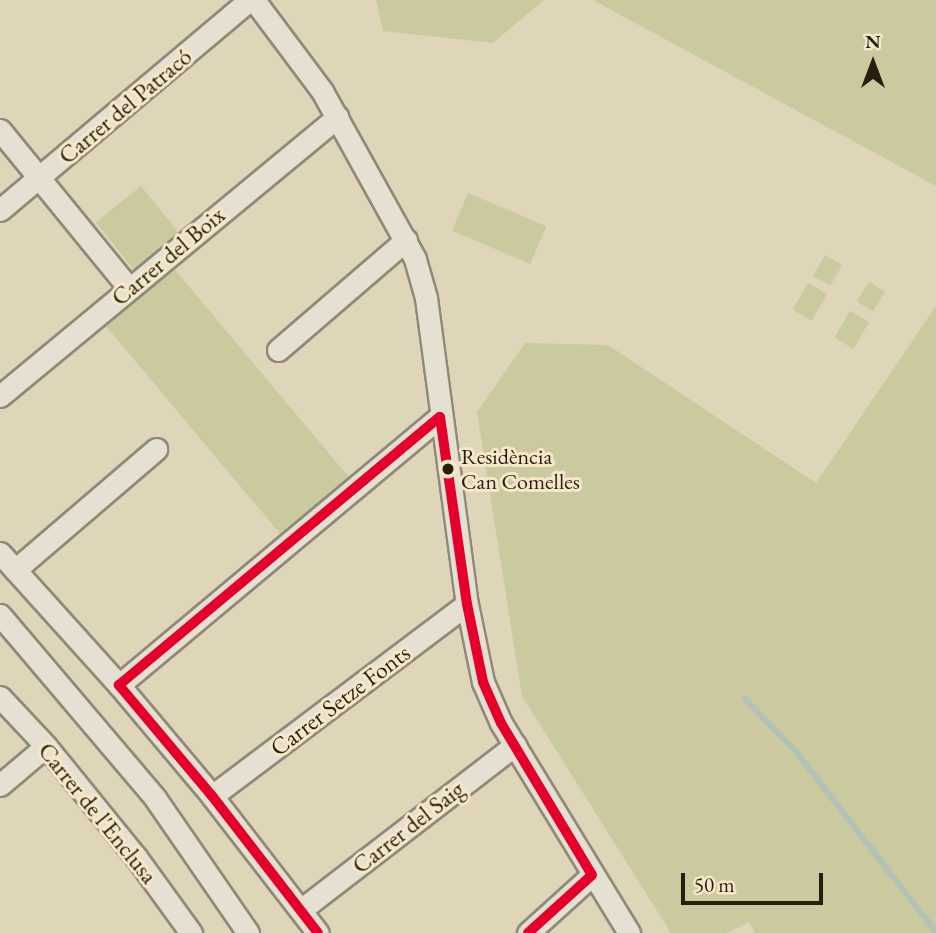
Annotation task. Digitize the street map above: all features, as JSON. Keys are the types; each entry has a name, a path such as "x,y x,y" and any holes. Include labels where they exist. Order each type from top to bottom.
{"street":[{"path":"251,0 304,66 337,117 406,240 426,298 467,604 483,682 501,723 629,933"},
{"name":"Carrer del Patracó","path":"0,210 251,0"},
{"name":"Carrer del Boix","path":"0,396 337,117"},
{"path":"0,130 129,288"},
{"path":"278,350 406,240"},
{"path":"119,685 440,417"},
{"path":"15,570 156,449"},
{"path":"0,553 119,685 212,796 318,933"},
{"name":"Carrer Setze Fonts","path":"212,796 467,604"},
{"path":"0,615 155,798 248,933"},
{"name":"Carrer de l'Enclusa","path":"0,697 46,746 136,857 191,933"},
{"name":"Carrer del Saig","path":"302,909 515,745"},
{"path":"0,785 46,746"},
{"path":"528,933 592,875"}],"shaded area":[{"path":"376,0 544,0 493,43 383,31"},
{"path":"593,0 936,0 936,186"},
{"path":"141,186 180,234 135,271 96,223"},
{"path":"468,193 546,226 530,264 452,231"},
{"path":"825,255 842,265 830,286 813,276"},
{"path":"165,258 358,488 290,545 97,315"},
{"path":"869,282 885,292 873,312 857,302"},
{"path":"808,283 827,294 812,321 792,310"},
{"path":"936,306 936,933 755,933 749,922 727,933 671,933 522,696 477,412 525,343 608,345 816,483"},
{"path":"850,311 869,322 854,349 834,338"}],"waterway":[{"path":"745,699 794,749 936,932"}],"transit line":[{"path":"440,417 467,604 483,682 501,723 592,875"},
{"path":"318,933 212,796 119,685 440,417"},
{"path":"528,933 592,875"}],"place":[{"name":"Residència Can Comelles","path":"448,469"}]}
